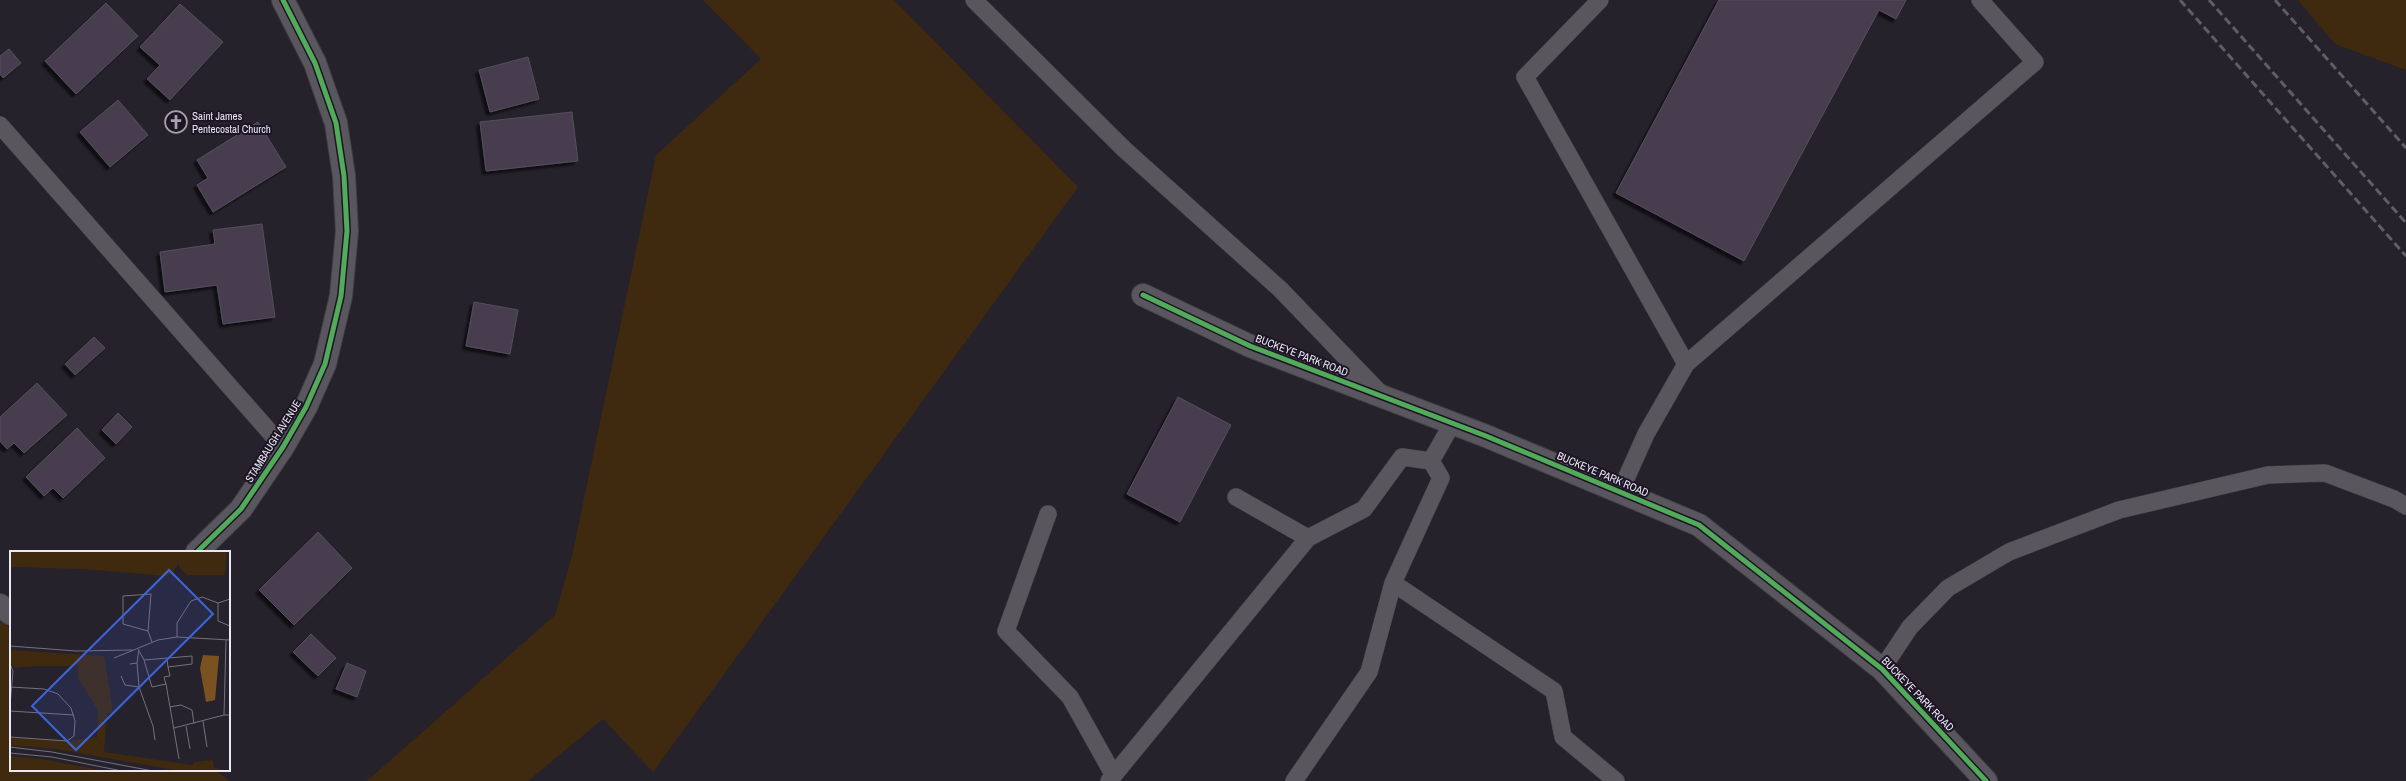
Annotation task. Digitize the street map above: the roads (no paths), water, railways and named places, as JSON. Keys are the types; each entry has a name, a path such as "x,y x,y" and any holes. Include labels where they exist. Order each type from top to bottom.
{"street":[{"name":"STAMBAUGH AVENUE","path":"198,551 241,509 283,447 306,407 325,364 341,296 347,231 344,176 336,123 316,63 283,0"},
{"name":"BUCKEYE PARK ROAD","path":"1143,295 1250,346 1486,436 1698,525 1882,669 1986,781"},
{"path":"0,605 10,613"}],"lane":[{"path":"974,0 1124,148 1280,289 1383,397"},
{"path":"1600,0 1525,77 1686,364"},
{"path":"1620,492 1646,434 1686,364 2034,62 1980,0"},
{"path":"0,125 283,447"},
{"path":"1431,461 1452,424"},
{"path":"1048,514 1006,631 1070,697 1111,777 1308,538 1364,509 1402,457 1431,461"},
{"path":"1294,781 1370,672 1394,583 1441,478 1431,461"},
{"path":"1882,669 1910,627 1948,588 2010,552 2119,510 2268,475 2325,472 2394,499 2406,506"},
{"path":"1236,497 1308,538"},
{"path":"1394,583 1554,691 1563,737 1607,778"}],"railway":[{"path":"2180,0 2406,256"},
{"path":"2209,0 2406,223"},
{"path":"2275,0 2406,148"}],"place":[{"name":"Saint James Pentecostal Church","path":"176,122"}]}
